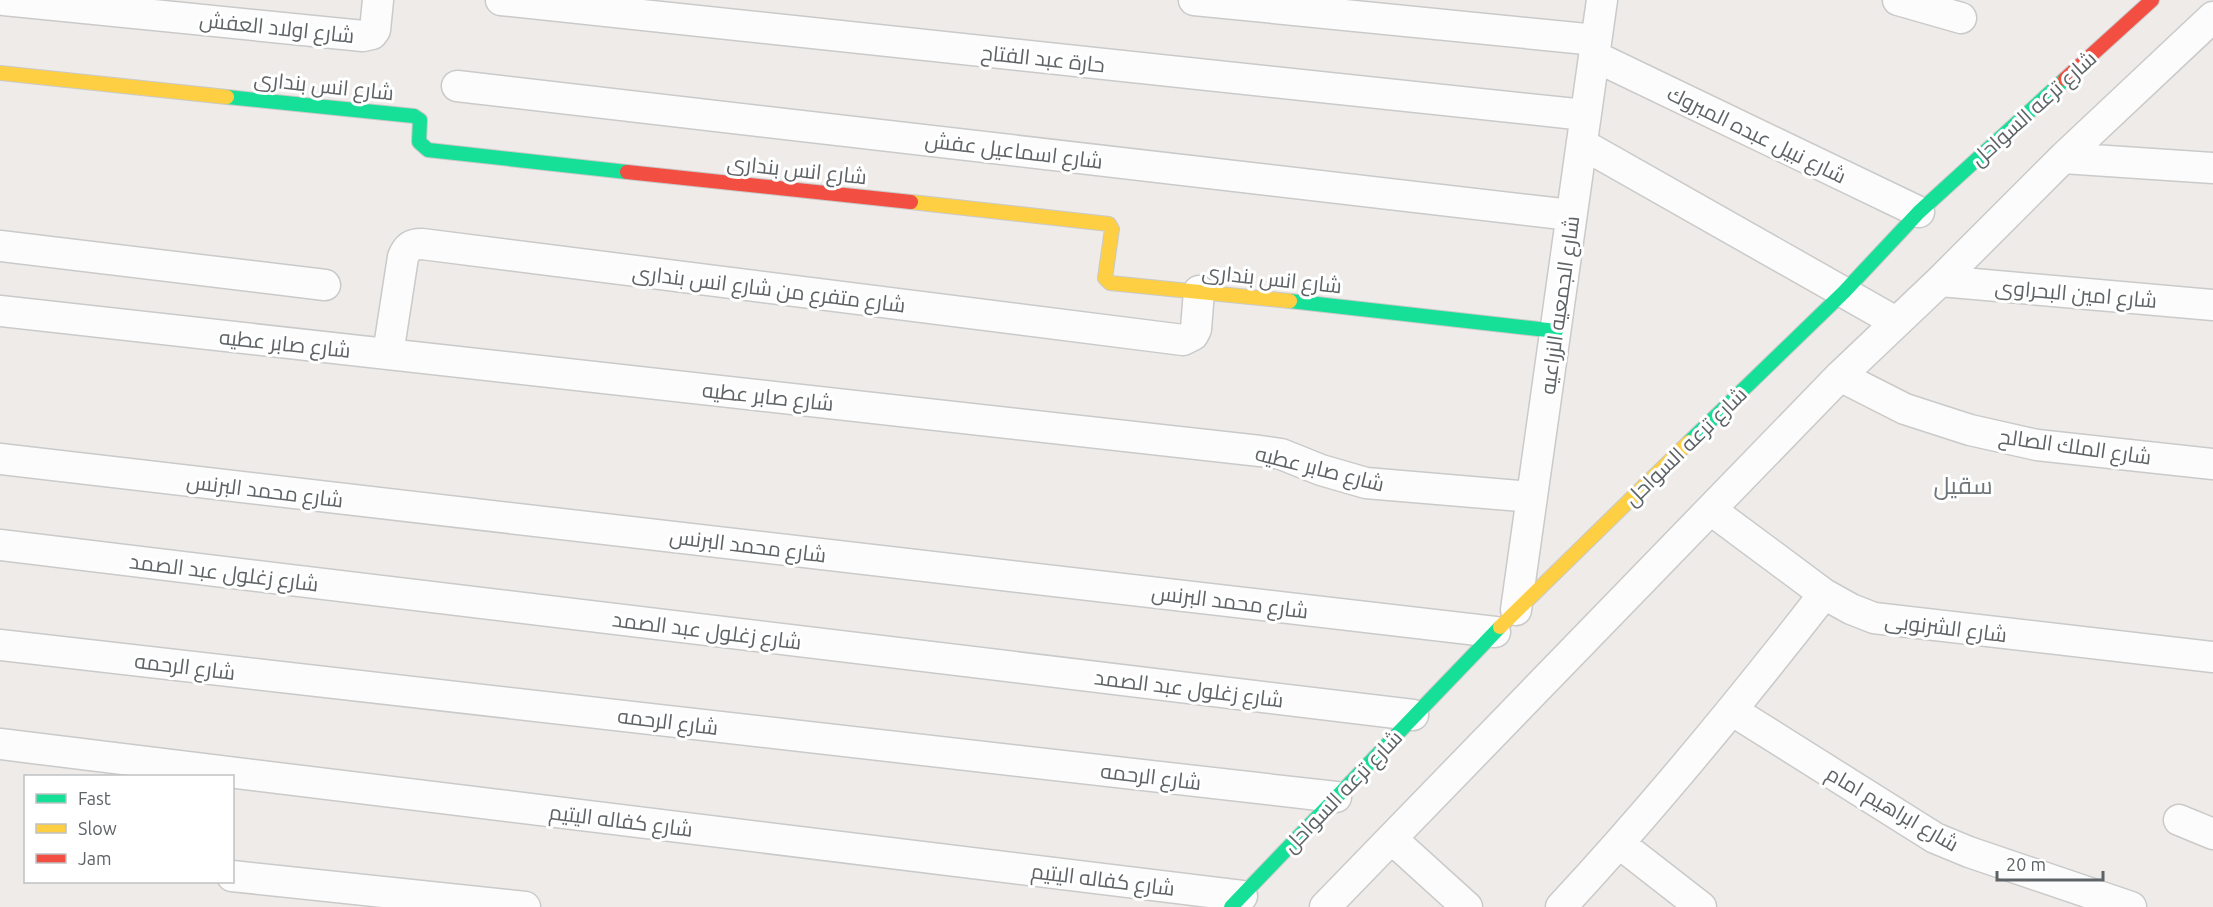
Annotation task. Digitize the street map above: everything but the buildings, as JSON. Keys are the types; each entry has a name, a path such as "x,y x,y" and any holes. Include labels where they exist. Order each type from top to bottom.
{"street":[{"name":"شارع اولاد العفش","path":"4,0 363,36 372,34 375,30 378,0"},
{"name":"حارة عبد الفتاح","path":"501,0 1583,129"},
{"name":"شارع نبيل عبده المبروك","path":"1194,0 1595,48 1919,212"},
{"name":"شارع الجمعيه الزراعيه","path":"1516,610 1602,0"},
{"path":"1898,0 1961,18"},
{"name":"شارع ترعه السواحل","path":"1237,902 1413,715 1516,610 1844,292 1919,212 2152,0"},
{"path":"1325,907 1840,375 1940,281 2063,158 2213,18"},
{"name":"شارع انس بندارى","path":"0,73 414,116 420,120 419,144 428,150 1109,224 1112,230 1105,278 1107,282 1556,331"},
{"name":"شارع اسماعيل عفش","path":"457,86 1571,215"},
{"path":"1583,129 1896,322"},
{"path":"2063,158 2213,168"},
{"name":"شارع متفرع من شارع انس بندارى","path":"388,354 403,257 406,249 413,244 1183,340 1193,335 1196,329 1198,291"},
{"path":"0,246 325,285"},
{"name":"شارع امين البحراوى","path":"1940,281 2213,305"},
{"name":"شارع صابر عطيه","path":"0,311 1260,451 1281,454 1321,470 1366,483 1532,497"},
{"name":"شارع الملك الصالح","path":"1840,375 1905,409 1970,430 2037,445 2213,464"},
{"name":"شارع محمد البرنس","path":"0,459 1495,632"},
{"name":"شارع الشرنوبى","path":"1711,510 1824,594 1851,609 1886,620 2213,657"},
{"name":"شارع زغلول عبد الصمد","path":"0,545 1413,715"},
{"path":"1561,907 1620,844 1733,711 1824,594"},
{"name":"شارع الرحمه","path":"0,645 1336,797"},
{"name":"شارع ابراهيم امام","path":"1733,711 1935,838 1960,849 2131,907"},
{"name":"شارع كفاله اليتيم","path":"0,744 1237,902"},
{"path":"2179,820 2213,834"},
{"path":"1392,839 1467,907"},
{"path":"1620,844 1701,907"},
{"path":"234,876 525,907"}],"traffic: fast":[{"path":"1689,442 1844,292 1919,212 2065,79"},
{"path":"227,97 414,116 420,120 419,142 428,150 627,172"},
{"path":"1290,301 1556,331"},
{"path":"1231,907 1500,627"}],"traffic: slow":[{"path":"0,73 227,97"},
{"path":"911,202 1109,224 1112,229 1105,278 1110,283 1290,301"},
{"path":"1500,627 1689,442"}],"traffic: jam":[{"path":"2065,79 2152,0"},
{"path":"627,172 911,202"}],"district":[{"name":"سقيل","path":"1963,485"}]}
